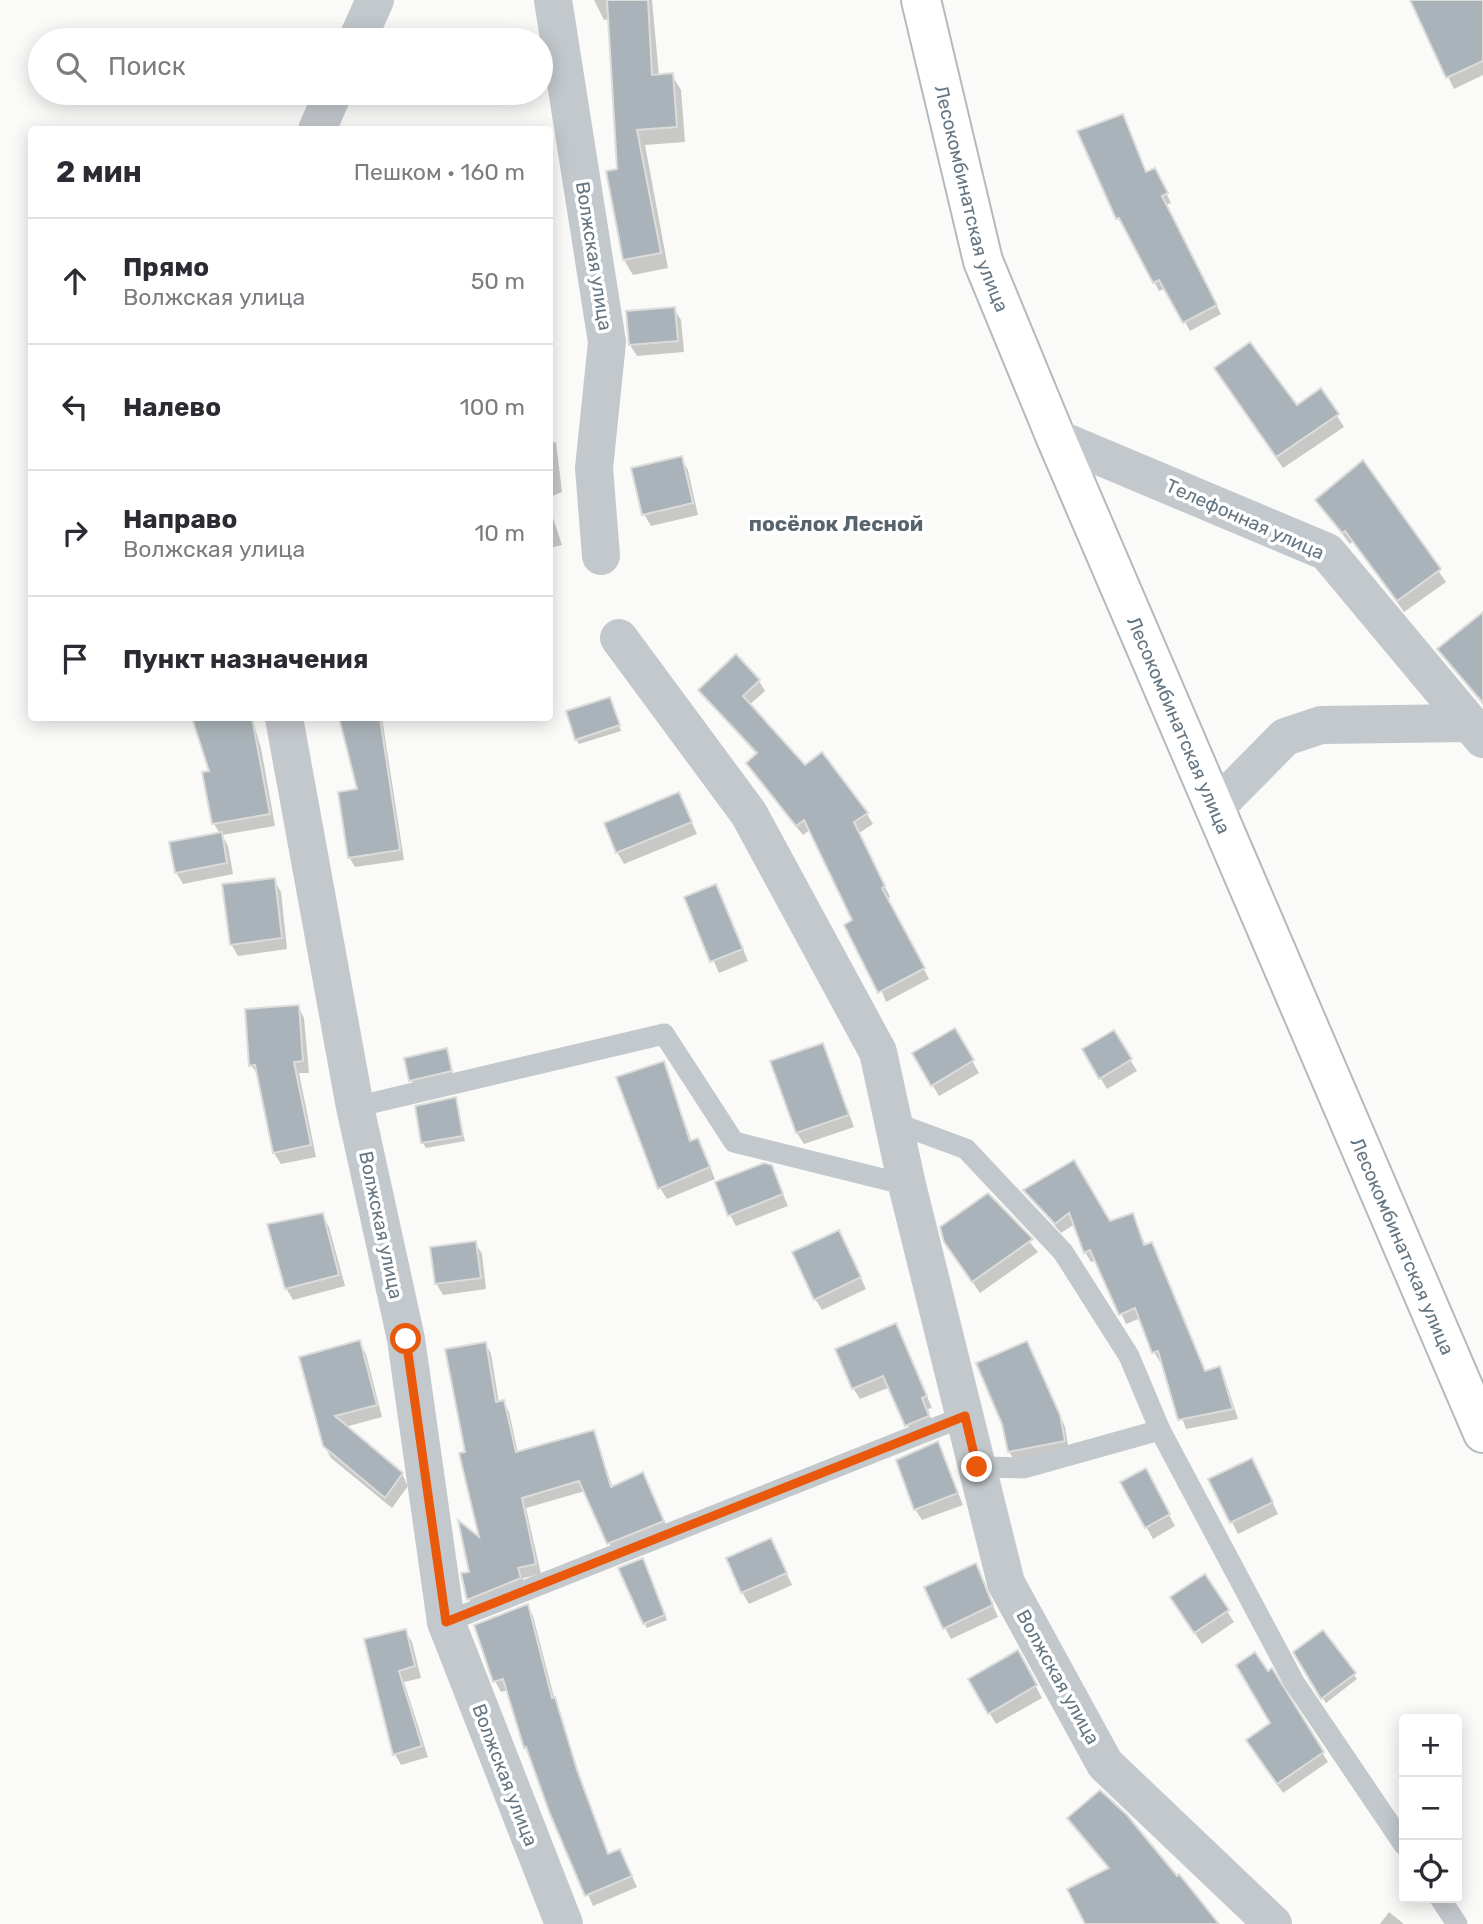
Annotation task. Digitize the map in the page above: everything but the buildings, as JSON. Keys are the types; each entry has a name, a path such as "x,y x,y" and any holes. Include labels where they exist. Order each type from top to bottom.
{"street":[{"path":"362,28 375,0"},
{"name":"Волжская улица","path":"553,0 607,342 594,468 601,556"},
{"name":"Лесокомбинатская улица","path":"921,0 983,261 1056,439 1483,1433"},
{"path":"319,126 328,105"},
{"name":"Телефонная улица","path":"1056,439 1327,552 1476,731"},
{"name":"Волжская улица","path":"619,638 749,814 878,1052 907,1185 1006,1583 1105,1764 1273,1924"},
{"name":"Волжская улица","path":"285,721 355,1107 406,1339 446,1622 564,1924"},
{"path":"1215,808 1284,737 1321,725 1476,731"}],"lane":[{"path":"355,1107 664,1034 734,1142 907,1185"},
{"path":"893,1122 967,1149 1063,1252 1129,1356 1160,1430 1294,1682 1401,1840"},
{"path":"446,1622 965,1416"},
{"path":"977,1467 1024,1468 1160,1430"},
{"path":"1443,1903 1457,1924"}],"district":[{"name":"посёлок Лесной","path":"836,523"}],"route":[{"path":"406,1339 446,1622 965,1416 977,1467"}]}
